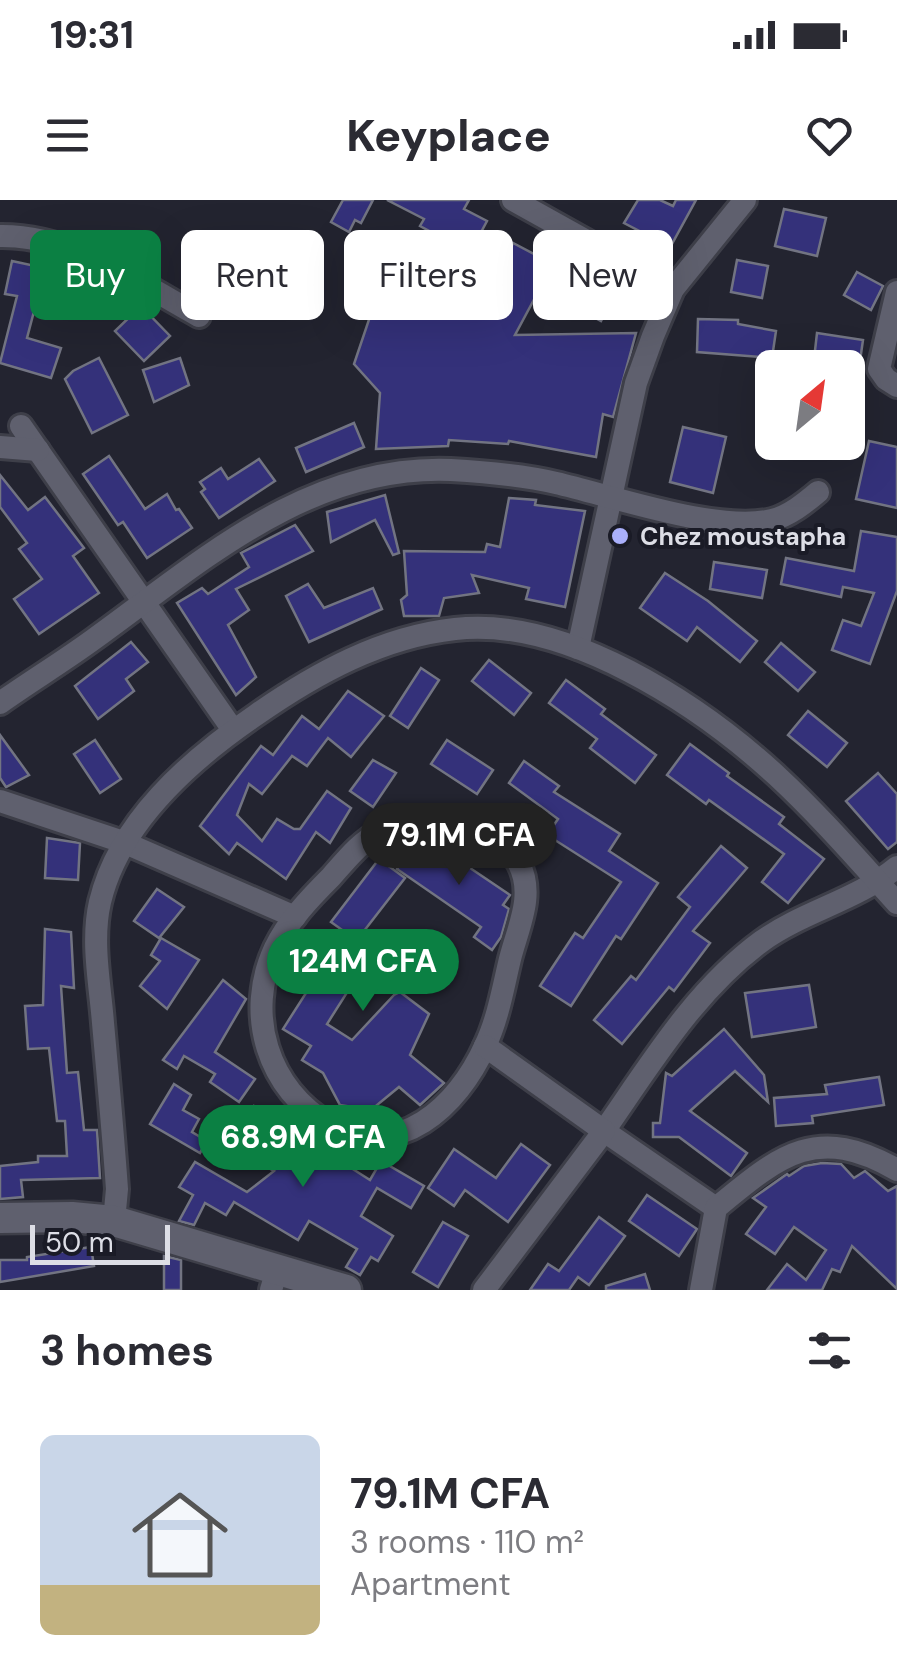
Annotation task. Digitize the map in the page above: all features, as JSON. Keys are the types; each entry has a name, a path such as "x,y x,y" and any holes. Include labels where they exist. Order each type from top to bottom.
{"street":[{"path":"512,200 566,230"},
{"path":"673,289 746,200"},
{"path":"0,236 27,236 91,256 181,306"},
{"path":"897,292 879,369 886,380 897,386"},
{"path":"578,648 636,383 661,320"},
{"path":"20,426 233,730"},
{"path":"0,447 38,450"},
{"path":"0,703 247,528 341,486 383,474 453,470 550,482 737,522 772,520 818,492"},
{"path":"114,1221 117,1189 96,948 98,907 108,872 123,842 188,768 233,730 322,673 368,651 413,636 458,628 502,630 578,648 665,693 724,732 888,875 897,903"},
{"path":"0,801 123,842 295,917"},
{"path":"418,823 455,825 490,835 518,860 527,889 496,1018 485,1046 470,1075 433,1118 400,1134 368,1136 334,1127 303,1108 280,1082 261,1019 264,984 275,949 295,917 355,850 382,830 418,823"},
{"path":"484,1290 704,994 762,941 799,918 888,875"},
{"path":"485,1046 716,1208"},
{"path":"701,1290 716,1208 772,1162 799,1151 839,1148 866,1152 897,1170"},
{"path":"0,1218 114,1221 274,1280 346,1290"}],"building":[{"path":"343,200 373,200 361,223 355,220 350,230 331,222"},
{"path":"387,200 469,200 464,209 487,221 482,230 427,230 420,226 424,219"},
{"path":"638,200 660,200 673,206 676,200 696,200 673,242 673,230 637,230 624,223"},
{"path":"784,209 826,218 817,256 775,246"},
{"path":"513,243 533,254 533,301 515,335 636,333 613,417 603,414 596,457 509,441 508,444 449,440 448,446 376,449 380,393 354,364 369,320 513,320"},
{"path":"737,260 768,266 762,298 731,292"},
{"path":"12,261 30,265 32,320 27,338 61,348 51,378 0,363 17,296 5,294"},
{"path":"857,272 883,286 871,310 844,295"},
{"path":"698,319 738,320 738,324 776,331 773,350 755,350 755,357 697,352"},
{"path":"126,320 155,320 170,336 144,361 115,331"},
{"path":"817,333 863,340 862,350 815,350"},
{"path":"99,358 128,415 92,433 65,379"},
{"path":"180,358 189,385 154,402 143,370"},
{"path":"354,423 364,447 306,472 296,448"},
{"path":"683,427 726,437 713,493 670,482"},
{"path":"869,441 897,447 897,508 856,499"},
{"path":"109,456 145,509 167,494 192,528 147,558 123,522 118,525 83,474"},
{"path":"259,459 275,481 219,518 201,492 205,489 200,482 221,468 228,479"},
{"path":"0,475 28,510 45,497 84,548 73,556 99,593 39,634 14,599 42,579 19,549 27,543 0,507"},
{"path":"385,495 399,553 393,555 375,520 331,542 327,512"},
{"path":"509,498 585,511 565,607 526,599 529,588 472,575 479,593 444,598 439,616 404,616 404,551 485,552 487,544 500,547"},
{"path":"295,525 313,551 236,589 249,610 228,625 256,677 236,695 177,603 202,588 208,594 249,567 241,553"},
{"path":"861,531 897,537 897,591 870,664 832,650 843,620 861,626 874,593 843,587 841,597 781,584 786,558 854,571"},
{"path":"714,562 767,570 762,598 710,589"},
{"path":"665,573 708,601 757,641 740,662 697,627 687,641 640,608"},
{"path":"308,584 324,608 373,588 382,609 309,642 286,596"},
{"path":"131,642 148,662 126,679 134,691 98,719 75,686"},
{"path":"781,643 815,672 798,691 765,662"},
{"path":"489,660 531,693 514,715 472,681"},
{"path":"421,668 439,680 408,728 390,716"},
{"path":"566,680 605,709 601,714 656,755 635,783 590,748 597,739 549,703"},
{"path":"348,691 384,716 351,757 328,738 307,766 292,756 262,794 249,784 237,815 262,841 277,819 300,829 327,791 351,808 330,843 316,832 286,879 237,843 229,854 200,826 261,746 273,755 302,716 319,729"},
{"path":"808,711 847,743 827,767 788,735"},
{"path":"0,735 29,775 6,787 0,778"},
{"path":"95,740 121,779 100,793 74,754"},
{"path":"447,740 493,770 477,794 431,764"},
{"path":"690,744 784,817 779,824 824,859 788,903 762,882 784,854 667,775"},
{"path":"373,760 396,773 373,807 350,791"},
{"path":"524,761 559,786 554,792 620,834 609,851 658,883 621,939 616,936 571,1006 540,986 575,933 583,938 621,882 547,835 558,819 509,783"},
{"path":"878,773 897,794 897,842 888,849 846,801"},
{"path":"47,838 80,843 78,880 45,878"},
{"path":"418,838 427,839 510,895 503,905 509,909 501,937 492,950 474,937 481,927 397,869"},
{"path":"721,846 747,868 693,931 710,943 674,991 669,987 622,1044 594,1020 631,976 636,980 690,907 678,897"},
{"path":"379,859 405,878 364,931 379,942 327,1024 352,1040 400,992 429,1014 410,1055 444,1083 420,1105 399,1087 371,1110 340,1105 323,1073 302,1060 311,1046 283,1029 345,932 331,922"},
{"path":"157,889 184,907 159,938 134,921"},
{"path":"45,929 71,932 74,988 61,986 67,1073 78,1072 84,1130 97,1130 100,1178 21,1180 23,1197 0,1199 0,1166 38,1162 38,1156 67,1156 65,1121 57,1121 49,1048 28,1049 25,1006 43,1005"},
{"path":"161,938 199,960 167,1009 140,986 160,961 151,955"},
{"path":"223,980 246,999 215,1052 255,1079 239,1102 210,1082 215,1074 184,1056 177,1069 163,1060"},
{"path":"809,985 816,1027 752,1037 745,993"},
{"path":"724,1029 764,1075 768,1102 735,1071 690,1111 747,1153 731,1176 679,1137 653,1137 653,1123 660,1123 666,1073 672,1076"},
{"path":"879,1077 884,1105 812,1116 813,1123 776,1126 774,1098 827,1094 825,1085"},
{"path":"174,1084 191,1095 183,1110 199,1119 192,1132 207,1141 200,1153 150,1124"},
{"path":"254,1106 370,1180 381,1161 424,1186 411,1208 377,1188 361,1216 393,1236 378,1261 371,1257 360,1275 346,1267 357,1249 309,1221 298,1240 234,1202 226,1215 205,1203 194,1225 179,1221 193,1195 179,1187 195,1162 247,1192 274,1171 242,1154 250,1139 238,1131"},
{"path":"521,1144 550,1165 508,1222 465,1190 454,1206 428,1188 454,1149 496,1178"},
{"path":"822,1163 841,1164 854,1178 865,1171 888,1191 897,1186 897,1289 852,1246 840,1272 832,1269 822,1290 767,1290 787,1264 806,1280 826,1250 794,1227 775,1254 746,1234 766,1207 753,1198 787,1174"},
{"path":"647,1195 697,1229 679,1256 629,1221"},
{"path":"599,1217 625,1236 589,1285 578,1277 569,1290 530,1290 548,1264 559,1271"},
{"path":"443,1222 468,1236 438,1287 413,1272"},
{"path":"91,1247 94,1266 0,1282 0,1260 27,1260"},
{"path":"164,1256 181,1260 181,1290 164,1290"},
{"path":"645,1274 650,1290 606,1290 606,1286"}],"place":[{"name":"Chez moustapha","path":"620,536"}]}
